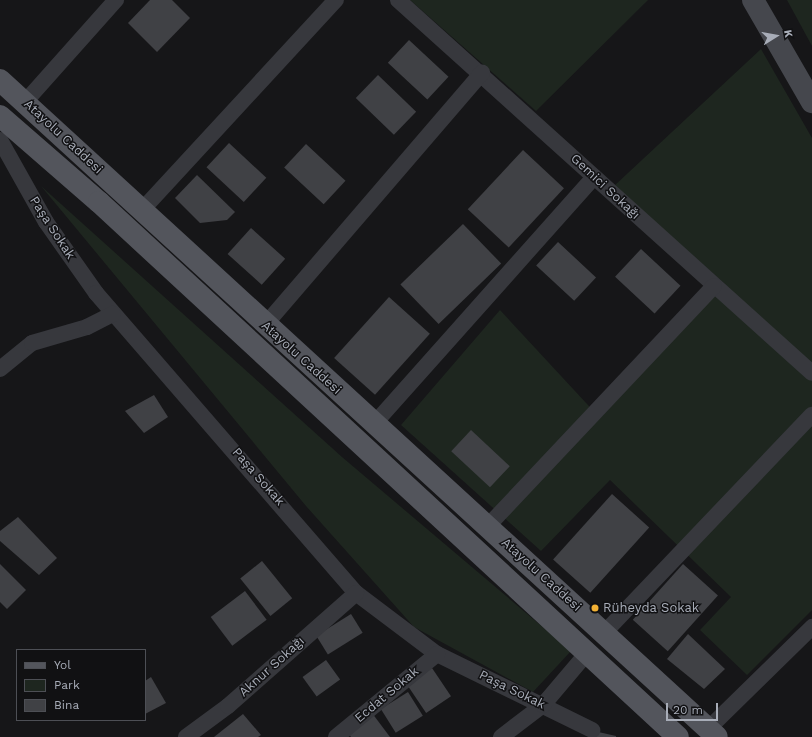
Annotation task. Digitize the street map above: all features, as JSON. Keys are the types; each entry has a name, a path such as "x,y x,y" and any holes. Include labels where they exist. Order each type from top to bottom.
{"main road":[{"name":"Atayolu Caddesi","path":"0,80 265,325 605,632 712,733"},
{"name":"Atayolu Caddesi","path":"0,116 99,202 678,737"}],"street":[{"path":"25,102 116,0"},
{"path":"142,210 336,0"},
{"name":"Gemici Sokağı","path":"398,0 482,73 594,177 812,373"},
{"path":"753,0 812,102"},
{"path":"265,325 482,73"},
{"name":"Paşa Sokak","path":"0,140 46,222 113,314 356,593 437,654 544,705 592,730"},
{"path":"374,424 594,177"},
{"path":"487,527 714,286"},
{"path":"0,369 32,343 87,326 113,314"},
{"path":"501,737 544,705 605,632 812,415"},
{"name":"Aknur Sokağı","path":"186,737 228,706 356,593"},
{"path":"712,733 812,627"},
{"name":"Ecdat Sokak","path":"336,737 437,654"}],"green space":[{"path":"410,0 648,0 536,111"},
{"path":"787,0 812,0 812,46"},
{"path":"761,49 812,138 812,610 747,675 700,630 731,597 610,480 541,551 401,425 500,310 600,418 725,284 614,186"},
{"path":"41,186 342,457 571,651 533,692 414,627 306,506"}],"building":[{"path":"150,0 172,0 190,18 157,52 128,23"},
{"path":"409,40 448,77 427,99 388,63"},
{"path":"378,75 416,112 394,135 356,98"},
{"path":"229,143 266,178 244,202 206,167"},
{"path":"306,144 345,181 324,204 284,167"},
{"path":"523,150 564,188 509,247 468,209"},
{"path":"197,175 235,212 227,220 200,223 175,198"},
{"path":"463,224 501,264 439,324 400,284"},
{"path":"251,228 285,259 262,285 228,254"},
{"path":"558,242 596,277 574,301 536,265"},
{"path":"641,249 680,286 655,314 615,277"},
{"path":"389,297 430,334 375,395 334,358"},
{"path":"154,395 168,417 144,433 125,411"},
{"path":"471,430 510,466 490,487 451,451"},
{"path":"612,494 649,527 590,593 553,559"},
{"path":"18,517 57,558 39,575 0,541 0,531"},
{"path":"262,561 292,598 270,616 240,579"},
{"path":"0,564 26,590 7,609 0,602"},
{"path":"683,564 718,595 668,651 633,620"},
{"path":"245,591 267,620 232,646 211,617"},
{"path":"351,614 363,633 328,654 316,636"},
{"path":"688,634 725,669 704,689 667,659"},
{"path":"326,660 340,679 317,696 303,677"},
{"path":"432,668 451,696 426,713 407,685"},
{"path":"151,677 166,703 146,713 146,680"},
{"path":"408,692 423,716 396,733 381,709"},
{"path":"372,713 390,737 351,737 347,732"},
{"path":"243,714 261,735 258,737 214,737"},
{"path":"594,731 616,736 616,737 595,737"}],"place":[{"name":"Rüheyda Sokak","path":"595,608"}]}
